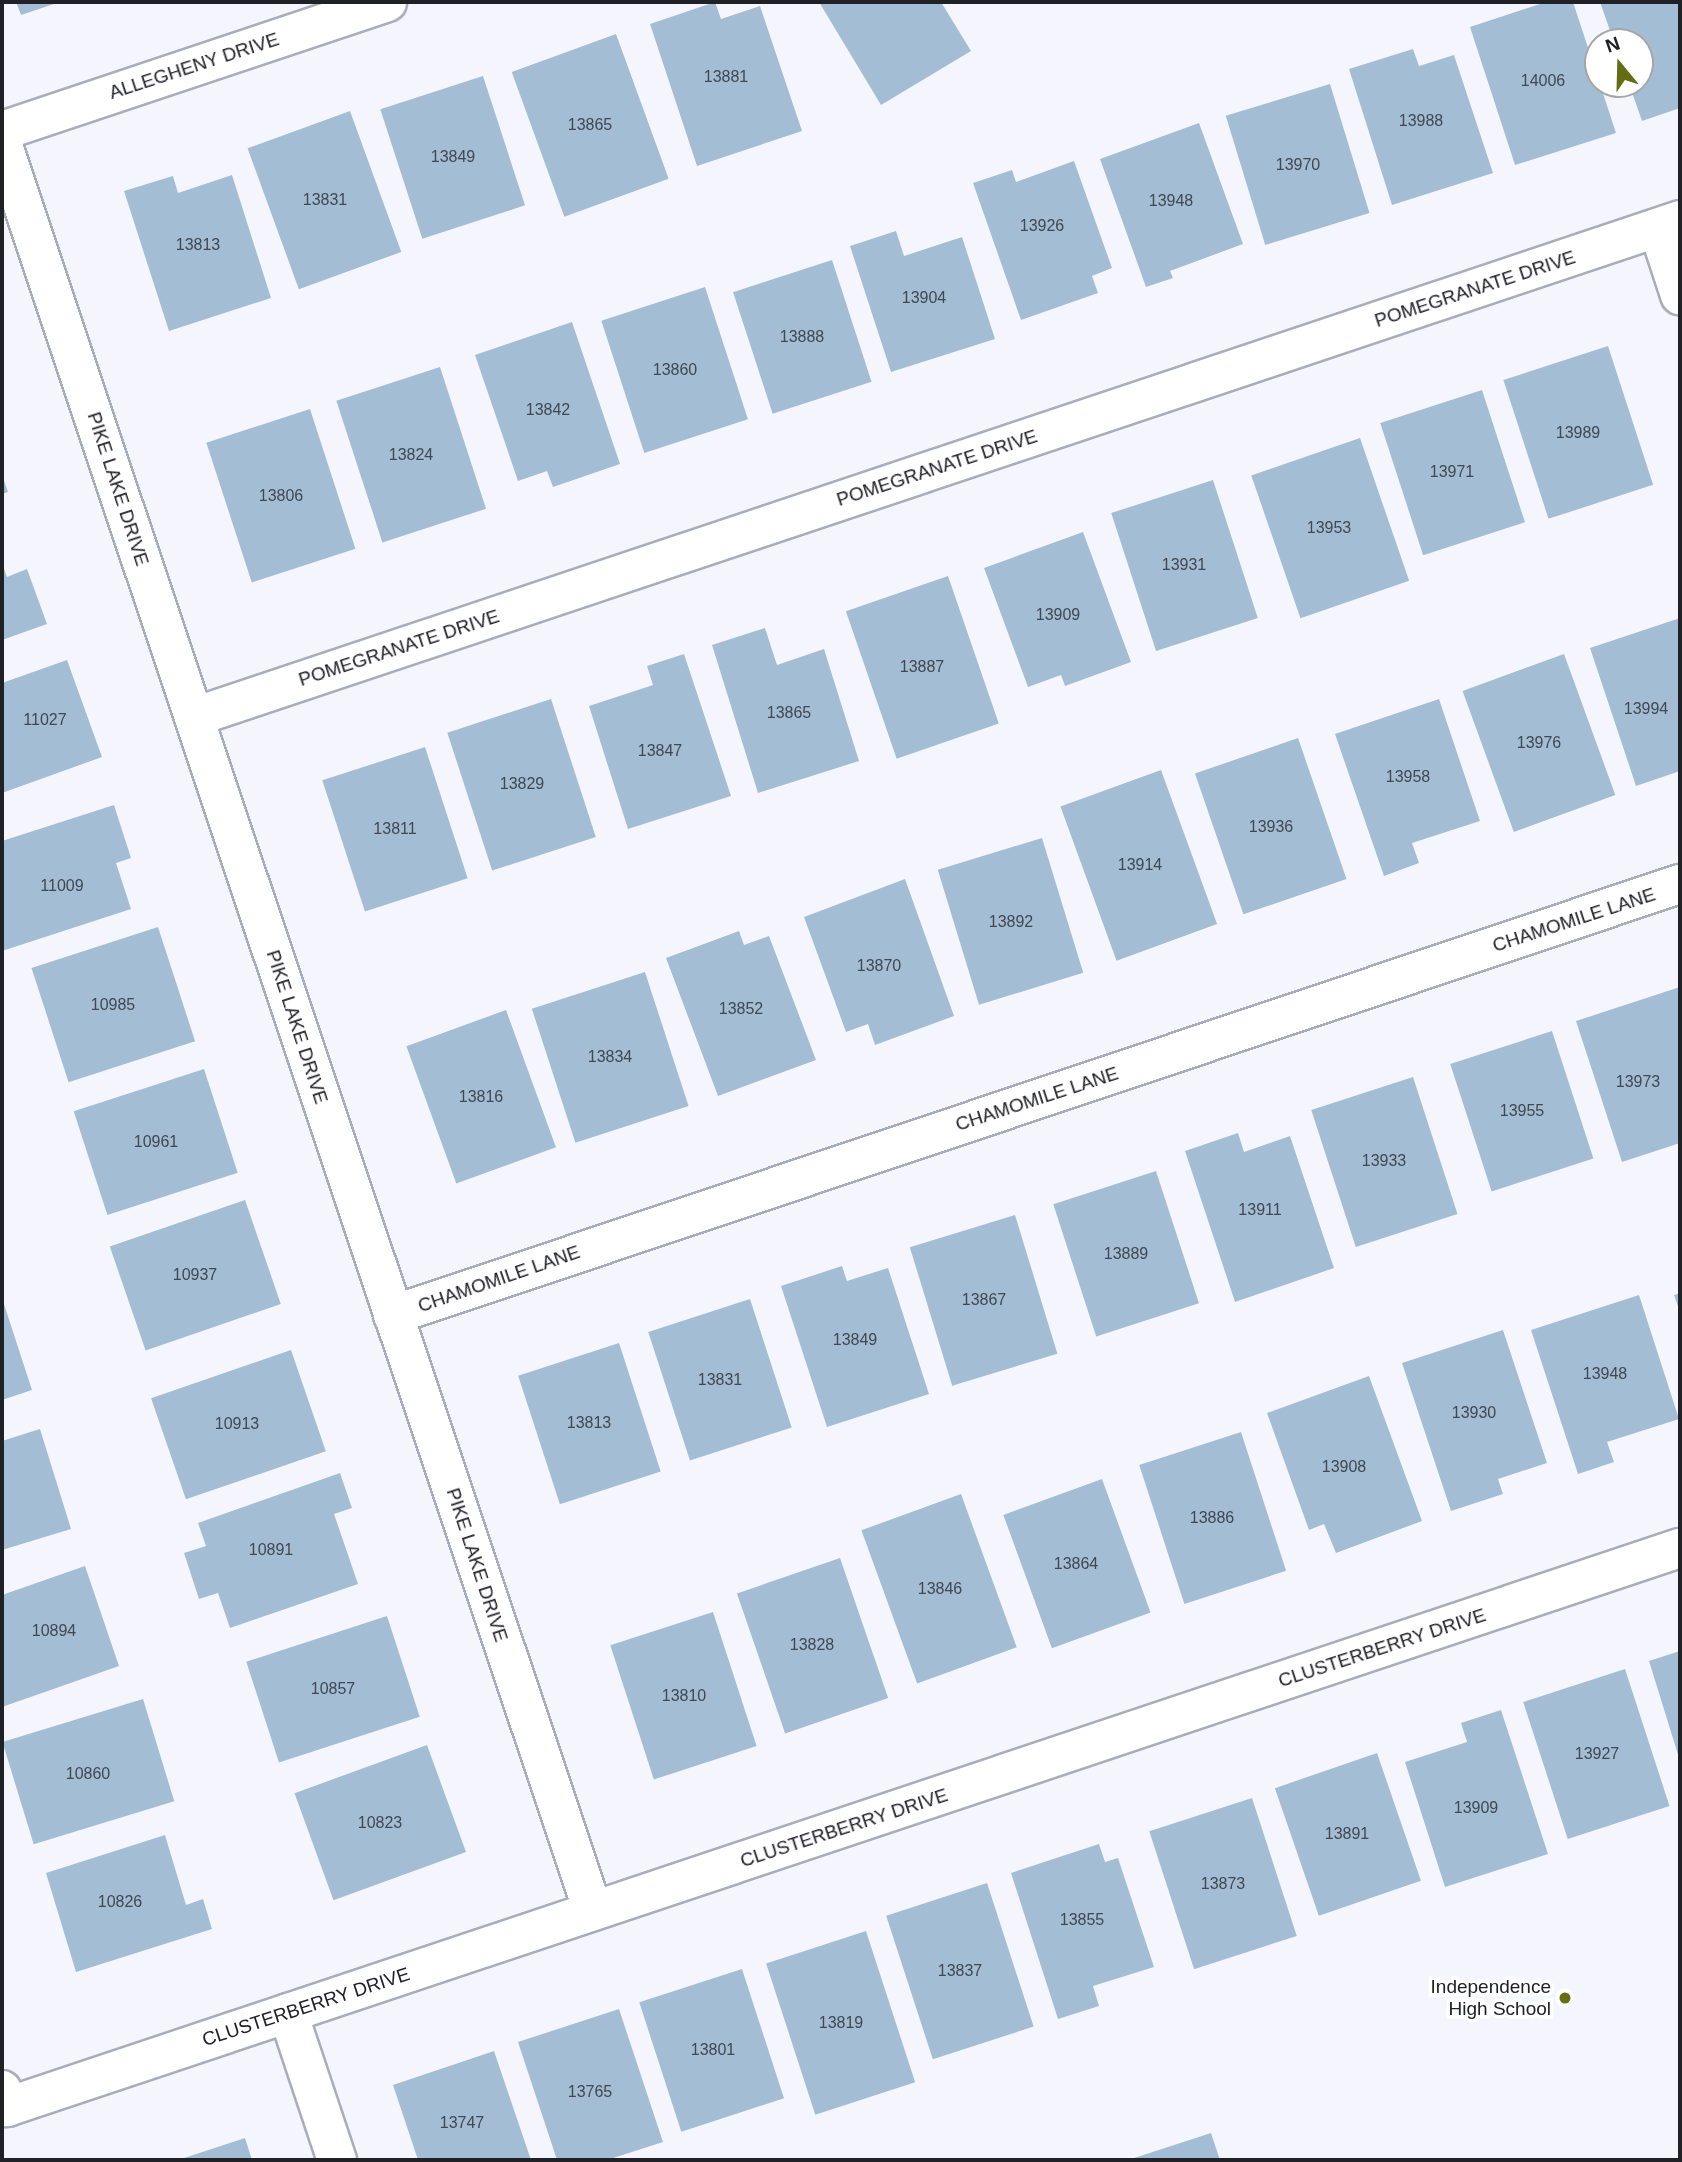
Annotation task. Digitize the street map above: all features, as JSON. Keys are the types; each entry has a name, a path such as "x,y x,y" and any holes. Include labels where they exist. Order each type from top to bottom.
{"street":[{"name":"ALLEGHENY DRIVE","path":"2,131 387,2"},
{"name":"PIKE LAKE DRIVE","path":"2,143 593,1912"},
{"name":"POMEGRANATE DRIVE","path":"194,717 1669,224"},
{"path":"1669,224 1680,295"},
{"name":"CHAMOMILE LANE","path":"393,1315 1680,884"},
{"name":"CLUSTERBERRY DRIVE","path":"5,2098 288,2013 1680,1548"},
{"path":"288,2013 337,2160"}],"building":[{"path":"16,2 60,2 21,15"},
{"path":"715,2 721,19 760,6 802,131 697,166 650,24"},
{"path":"819,2 941,2 971,51 881,105"},
{"path":"1546,2 1573,2 1584,36 1584,98 1605,98 1616,133 1515,165 1470,27"},
{"path":"1600,2 1680,2 1680,108 1642,121 1634,98 1654,98 1654,28 1609,28"},
{"path":"616,34 669,179 564,217 512,72"},
{"path":"1413,49 1419,66 1454,55 1493,173 1392,205 1349,69"},
{"path":"483,76 525,205 422,239 380,109"},
{"path":"1330,84 1369,213 1265,245 1226,116"},
{"path":"350,111 401,252 299,289 248,148"},
{"path":"1199,123 1243,244 1170,271 1173,278 1146,287 1100,159"},
{"path":"1074,161 1112,268 1092,276 1098,293 1021,320 973,183 1012,170 1016,182"},
{"path":"232,175 271,298 169,331 124,191 173,176 178,193"},
{"path":"896,231 904,256 962,237 995,339 891,372 850,246"},
{"path":"832,260 872,382 773,414 733,292"},
{"path":"705,287 748,419 644,453 601,321"},
{"path":"572,322 620,464 553,487 547,471 518,481 475,355"},
{"path":"1608,346 1653,485 1549,519 1503,380"},
{"path":"440,367 486,509 382,542 336,401"},
{"path":"1482,390 1525,522 1423,555 1380,423"},
{"path":"310,409 355,549 252,582 206,443"},
{"path":"1360,438 1409,581 1300,618 1251,475"},
{"path":"2,475 8,492 2,494"},
{"path":"1213,480 1258,618 1156,651 1111,513"},
{"path":"1083,532 1131,662 1065,686 1061,675 1028,687 984,568"},
{"path":"2,563 7,577 27,569 47,624 2,640"},
{"path":"948,576 999,724 897,759 846,611"},
{"path":"1680,618 1680,771 1636,786 1590,648"},
{"path":"765,628 777,665 824,649 859,761 758,793 712,645"},
{"path":"684,654 731,796 628,829 589,706 653,685 647,666"},
{"path":"1564,654 1615,795 1514,832 1463,691"},
{"path":"67,660 102,757 2,793 2,683"},
{"path":"551,699 596,837 492,871 447,733"},
{"path":"1439,699 1480,821 1412,843 1419,863 1384,876 1335,734"},
{"path":"1298,738 1347,879 1243,914 1195,773"},
{"path":"425,747 468,878 365,912 322,780"},
{"path":"1161,770 1217,924 1117,961 1060,807"},
{"path":"114,805 131,858 116,863 131,909 2,951 2,841"},
{"path":"1042,838 1083,973 979,1005 938,870"},
{"path":"905,879 954,1016 875,1045 868,1024 846,1032 804,917"},
{"path":"158,927 195,1041 69,1082 32,968"},
{"path":"739,931 744,945 769,936 816,1060 718,1096 666,958"},
{"path":"645,972 689,1106 575,1143 532,1009"},
{"path":"1680,987 1680,1143 1622,1162 1576,1021"},
{"path":"506,1010 556,1147 456,1183 406,1046"},
{"path":"1552,1031 1593,1158 1492,1192 1450,1064"},
{"path":"204,1069 238,1173 107,1215 74,1111"},
{"path":"1413,1077 1457,1214 1356,1247 1311,1110"},
{"path":"1238,1133 1244,1152 1290,1136 1334,1268 1235,1302 1185,1151"},
{"path":"1156,1171 1199,1303 1096,1337 1053,1204"},
{"path":"245,1200 281,1304 146,1351 110,1247"},
{"path":"1015,1215 1057,1354 952,1386 910,1247"},
{"path":"842,1266 847,1281 888,1268 929,1394 827,1427 781,1286"},
{"path":"1680,1293 1680,1312 1674,1295"},
{"path":"1639,1295 1679,1419 1607,1442 1614,1462 1578,1474 1531,1330"},
{"path":"2,1298 32,1390 2,1400"},
{"path":"750,1299 792,1427 690,1460 648,1332"},
{"path":"1503,1330 1547,1463 1498,1479 1503,1494 1451,1511 1402,1363"},
{"path":"619,1343 661,1471 560,1504 518,1376"},
{"path":"291,1350 326,1451 186,1499 151,1398"},
{"path":"1369,1376 1422,1521 1336,1553 1324,1524 1309,1530 1267,1413"},
{"path":"40,1429 71,1529 2,1550 2,1441"},
{"path":"1241,1432 1286,1571 1184,1604 1139,1465"},
{"path":"340,1473 352,1508 334,1514 358,1584 230,1628 218,1593 199,1599 184,1553 206,1546 198,1523"},
{"path":"1102,1479 1151,1612 1052,1648 1003,1515"},
{"path":"961,1494 1017,1647 917,1683 861,1530"},
{"path":"840,1558 888,1698 785,1733 737,1593"},
{"path":"85,1566 119,1666 2,1707 2,1595"},
{"path":"713,1612 757,1746 654,1779 610,1645"},
{"path":"387,1616 420,1717 279,1763 246,1662"},
{"path":"1680,1651 1680,1761 1649,1661"},
{"path":"1625,1669 1669,1806 1568,1839 1523,1702"},
{"path":"143,1699 174,1801 34,1844 2,1742"},
{"path":"1501,1710 1548,1854 1445,1887 1405,1762 1467,1742 1461,1723"},
{"path":"427,1745 466,1852 333,1900 295,1793"},
{"path":"1377,1753 1421,1881 1319,1916 1275,1788"},
{"path":"1252,1798 1297,1936 1194,1969 1149,1831"},
{"path":"165,1835 186,1905 203,1899 212,1929 76,1972 46,1873"},
{"path":"1099,1844 1105,1862 1118,1858 1154,1967 1093,1986 1099,2006 1058,2019 1011,1873"},
{"path":"987,1883 1034,2027 933,2059 886,1916"},
{"path":"866,1931 915,2082 815,2115 766,1963"},
{"path":"742,1969 784,2098 681,2132 639,2002"},
{"path":"619,2009 663,2142 607,2160 557,2160 518,2042"},
{"path":"494,2051 531,2160 418,2160 393,2085"},
{"path":"1211,2133 1220,2160 1128,2160"},
{"path":"245,2138 252,2160 178,2160"}],"place":[{"name":"Independence High School","path":"1565,1998"}]}
